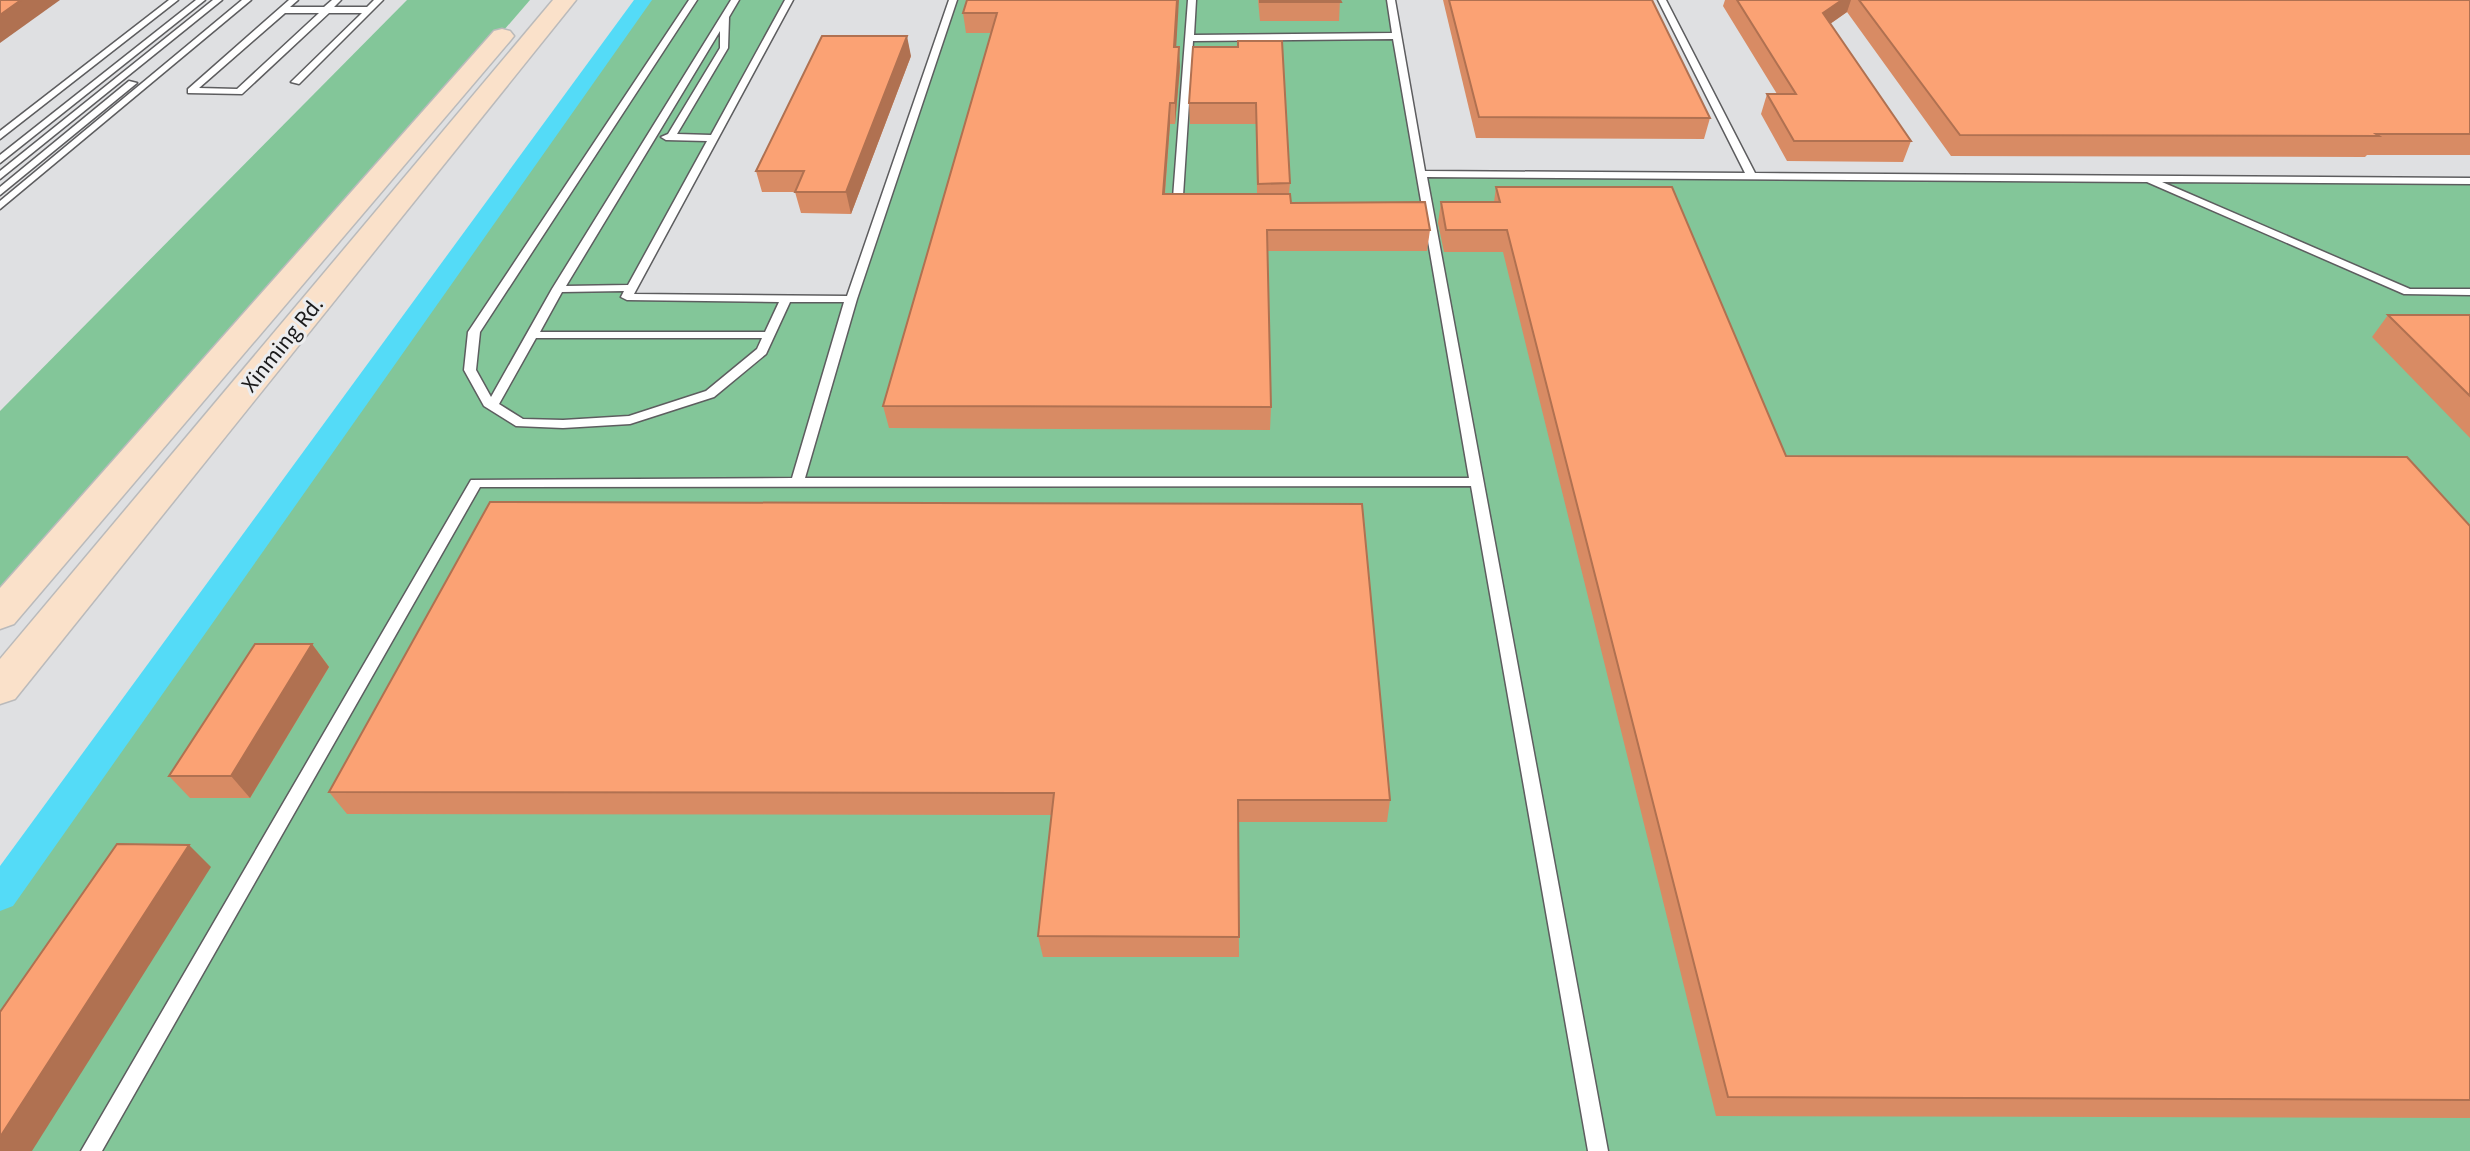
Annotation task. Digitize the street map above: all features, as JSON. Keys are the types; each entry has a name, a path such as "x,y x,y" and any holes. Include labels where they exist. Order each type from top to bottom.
{"main road":[{"name":"Xinming Rd.","path":"0,614 534,0"},
{"name":"Xinming Rd.","path":"0,688 565,0"}],"lane":[{"path":"0,136 174,0"},
{"path":"0,150 190,0"},
{"path":"0,160 201,0"},
{"path":"0,176 218,0"},
{"path":"0,192 233,0"},
{"path":"0,199 240,0"},
{"path":"0,206 247,0"},
{"path":"293,0 191,91 239,92 337,0"},
{"path":"296,82 379,0"},
{"path":"693,0 474,332 470,370 488,403 520,423 564,424 630,420 710,394 762,351 786,298"},
{"path":"492,405 558,289 735,0"},
{"path":"789,0 627,297 851,299"},
{"path":"797,483 851,299 954,0"},
{"path":"1190,211 1176,211 1192,0"},
{"path":"1391,0 1421,174 1420,209 1477,482 1598,1151"},
{"path":"1662,0 1751,176"},
{"path":"282,10 369,10"},
{"path":"671,137 724,48 725,17"},
{"path":"1189,38 1397,36"},
{"path":"651,137 714,138"},
{"path":"1421,174 2470,181"},
{"path":"2145,178 2408,292 2470,292"},
{"path":"558,289 632,288"},
{"path":"531,335 769,335"},
{"path":"91,1151 476,483 1477,482"}],"green space":[{"path":"407,0 530,0 0,612 0,411"},
{"path":"643,0 789,0 628,296 851,299 953,0 1391,0 1421,174 2470,181 2470,1151 0,1151 0,895"}],"building":[{"path":"0,0 21,0 0,15"},
{"path":"967,0 1177,0 1174,47 1179,47 1175,103 1170,103 1163,194 1290,194 1291,203 1425,202 1430,230 1267,230 1271,407 883,406 997,13 963,13"},
{"path":"1340,0 1341,2 1260,2"},
{"path":"1449,0 1652,0 1710,118 1479,117"},
{"path":"1737,0 1842,0 1823,13 1911,141 1794,141 1767,94 1796,94"},
{"path":"1859,0 2470,0 2470,134 1960,135"},
{"path":"822,36 907,36 846,192 795,192 804,171 756,171"},
{"path":"1238,41 1282,41 1290,183 1258,184 1256,103 1189,103 1193,47 1238,47"},
{"path":"1496,187 1672,187 1786,456 2407,457 2470,526 2470,1100 1728,1097 1507,230 1446,230 1441,202 1500,202"},
{"path":"2388,315 2470,315 2470,396"},
{"path":"490,502 1362,504 1390,800 1238,800 1239,937 1038,936 1054,793 329,792"},
{"path":"255,644 312,644 231,776 169,776"},
{"path":"117,844 189,845 0,1137 0,1012"}],"waterway":[{"path":"0,895 643,0"}]}
